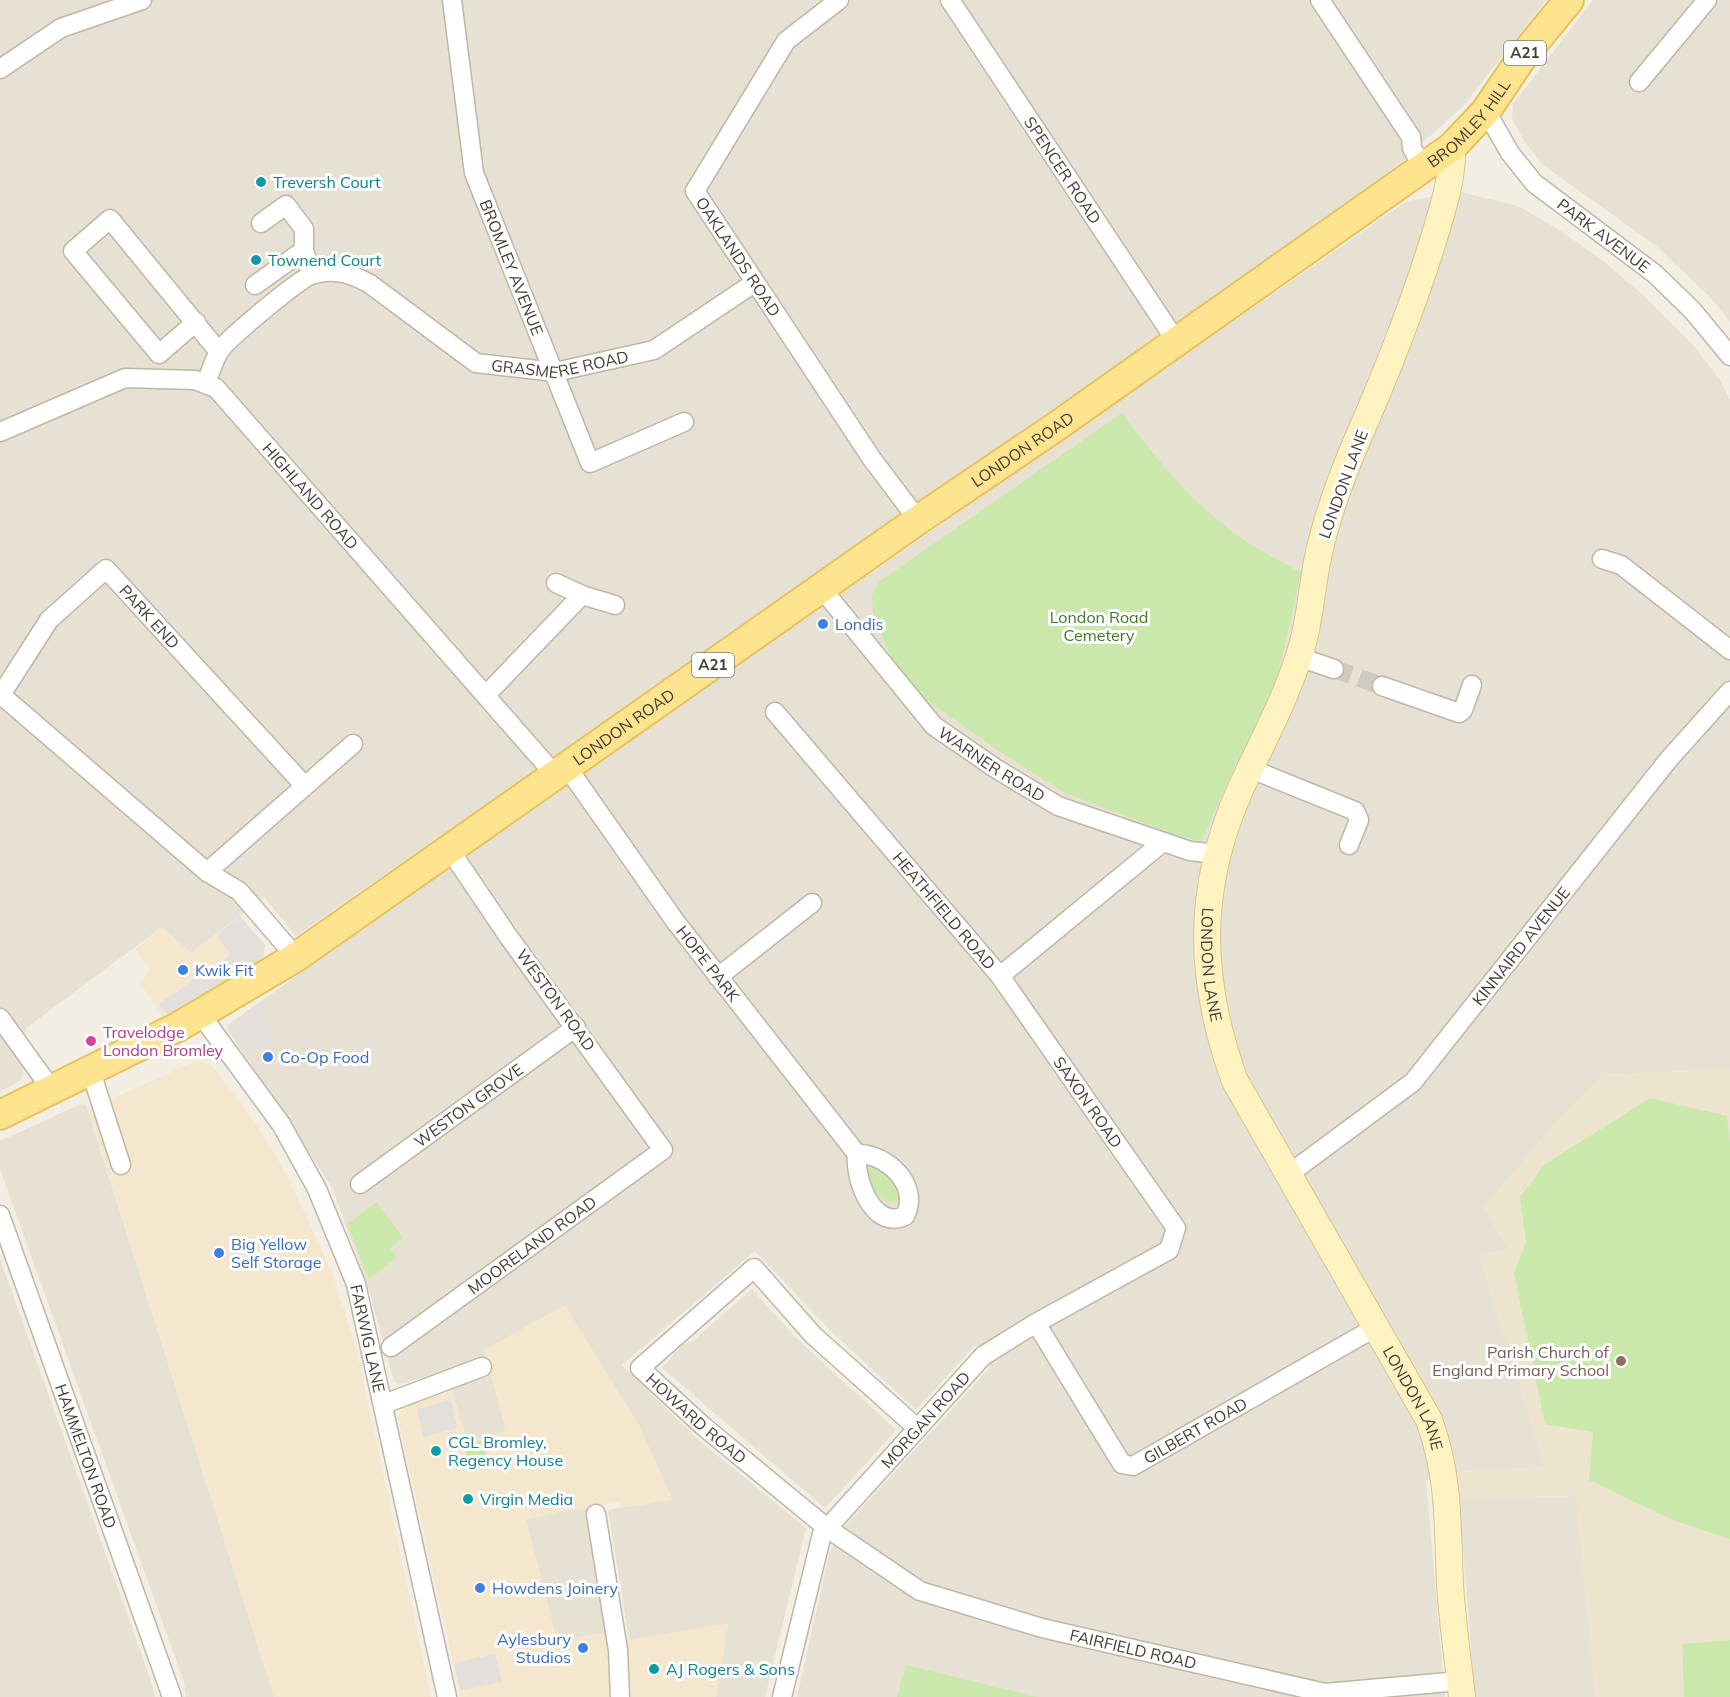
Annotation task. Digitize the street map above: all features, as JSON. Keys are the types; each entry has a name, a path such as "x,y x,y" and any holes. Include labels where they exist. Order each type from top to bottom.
{"main road":[{"name":"BROMLEY HILL","path":"1413,174 1452,147 1486,111 1523,56 1569,0"},
{"name":"LONDON ROAD","path":"0,1115 91,1072 201,1015 296,957 1413,174"}],"street":[{"path":"0,69 61,28 142,0"},
{"name":"BROMLEY AVENUE","path":"452,0 474,173 590,463 684,422"},
{"name":"OAKLANDS ROAD","path":"839,0 786,41 695,191 872,459 918,520"},
{"name":"SPENCER ROAD","path":"950,0 1176,341"},
{"path":"1320,0 1411,136 1413,174 1441,213"},
{"path":"1640,82 1707,0"},
{"name":"PARK AVENUE","path":"1486,111 1510,153 1534,183 1655,274 1693,311 1730,356"},
{"name":"LONDON LANE","path":"1452,147 1451,178 1416,298 1326,520 1299,657 1272,727 1240,791 1217,854 1208,895 1206,940 1208,983 1219,1037 1234,1081 1378,1326 1429,1420 1441,1455 1447,1491 1450,1585 1461,1689"},
{"path":"0,432 125,378 206,382 219,352 233,335 311,274 304,250 304,229 286,205 261,224"},
{"path":"196,322 159,354 73,251 110,219 196,322 219,352"},
{"path":"255,285 304,250"},
{"name":"GRASMERE ROAD","path":"311,274 334,271 353,275 370,284 476,363 555,372 654,350 754,283"},
{"name":"HIGHLAND ROAD","path":"206,382 224,395 486,695 562,771"},
{"path":"1602,558 1621,565 1730,650"},
{"name":"PARK END","path":"296,957 239,891 207,872 0,694 49,620 106,569 303,784"},
{"path":"556,583 582,595 615,605"},
{"name":"WARNER ROAD","path":"822,589 934,726 995,768 1058,807 1190,851 1217,854"},
{"path":"486,695 582,595"},
{"path":"1299,657 1334,669"},
{"path":"1383,686 1459,713 1463,710 1472,685"},
{"name":"KINNAIRD AVENUE","path":"1289,1174 1413,1082 1669,759 1730,691"},
{"name":"HEATHFIELD ROAD","path":"775,712 1000,976 1163,842"},
{"path":"207,872 303,784 353,744"},
{"path":"1251,769 1355,811 1359,820 1349,845"},
{"name":"HOPE PARK","path":"562,771 675,921 857,1154"},
{"name":"WESTON ROAD","path":"450,850 508,936 663,1150"},
{"path":"718,976 812,903"},
{"name":"SAXON ROAD","path":"1000,976 1176,1228"},
{"name":"FARWIG LANE","path":"201,1015 281,1124 317,1189 356,1284 447,1697"},
{"path":"0,1018 52,1090"},
{"name":"WESTON GROVE","path":"360,1184 576,1027"},
{"path":"91,1072 121,1166"},
{"name":"MOORELAND ROAD","path":"401,1347 663,1150"},
{"name":"HAMMELTON ROAD","path":"0,1215 172,1697"},
{"name":"MORGAN ROAD","path":"782,1697 822,1534 827,1528 983,1356 1036,1323 1169,1250 1176,1228"},
{"name":"HOWARD ROAD","path":"827,1528 703,1426 640,1368 754,1268 813,1335 917,1428"},
{"name":"GILBERT ROAD","path":"1036,1323 1122,1464 1133,1466 1378,1326"},
{"path":"384,1404 482,1367"},
{"path":"596,1514 618,1650 620,1697"},
{"name":"FAIRFIELD ROAD","path":"827,1528 920,1591 1042,1628 1326,1694 1461,1689"}],"shaded area":[{"path":"0,0 1546,0 1464,105 1402,162 1295,240 296,936 264,897 191,953 162,927 26,1028 22,1079 0,1092"},
{"path":"1593,0 1730,0 1730,321 1711,298 1656,246 1542,164 1524,141 1512,118 1513,104"},
{"path":"1461,192 1518,206 1560,230 1603,261 1642,294 1693,345 1720,380 1730,400 1730,1069 1604,1075 1551,1128 1484,1208 1509,1250 1479,1254 1545,1467 1458,1472 1426,1481 1445,1697 797,1697 830,1551 847,1524 990,1368 976,1344 916,1410 832,1332 755,1251 622,1365 695,1437 806,1528 765,1697 632,1697 629,1639 608,1510 672,1499 639,1425 564,1306 484,1350 507,1431 467,1441 446,1370 398,1384 394,1381 368,1287 332,1187 227,1029 229,1024 587,770 1407,201"},
{"path":"240,916 265,945 263,957 166,1020 139,982 151,970 135,949 162,927 191,953"},
{"path":"240,916 265,945 263,957 212,994 170,1018 159,1004 197,977 201,981 214,972 212,968 228,957 229,953 217,935"},
{"path":"258,1009 276,1036 247,1056 229,1029"},
{"path":"197,1061 209,1064 217,1071 260,1130 288,1177 333,1275 356,1349 431,1697 274,1697 88,1109"},
{"name":"Parish Church of England Primary School","path":"1730,1069 1730,1697 1596,1697 1576,1496 1459,1499 1458,1472 1545,1467 1479,1254 1509,1250 1484,1208 1551,1128 1604,1075"},
{"path":"81,1104 86,1105 274,1697 186,1697 184,1682 0,1169 0,1141"},
{"path":"0,1259 150,1678 155,1697 0,1697"},
{"path":"752,1289 794,1336 896,1430 825,1508 662,1368 683,1344 694,1340"},
{"path":"565,1305 639,1425 672,1500 622,1508 620,1502 526,1519 557,1641 614,1631 617,1642 728,1623 716,1697 461,1697 398,1417 403,1407 452,1391 467,1441 506,1431 484,1350"},
{"path":"451,1400 457,1428 423,1437 417,1409"},
{"path":"1576,1496 1596,1697 1475,1697 1459,1499"},
{"path":"594,1506 614,1631 557,1641 526,1519"},
{"path":"495,1654 502,1682 460,1690 454,1663"}],"green space":[{"name":"London Road Cemetery","path":"1122,413 1166,468 1198,503 1253,546 1301,573 1277,680 1263,717 1236,763 1201,842 1167,832 1065,793 1000,752 923,697 904,679 892,660 873,613 872,595 880,581"},
{"name":"Parish Church of England Primary School","path":"1650,1098 1727,1116 1730,1143 1730,1539 1673,1520 1589,1480 1593,1432 1545,1424 1514,1273 1526,1243 1520,1197 1544,1165"},
{"path":"869,1165 881,1169 892,1178 900,1196 899,1202 887,1203 876,1193 866,1173"},
{"path":"377,1202 403,1238 390,1248 397,1258 369,1279 347,1224"},
{"path":"483,1440 486,1455 468,1459 464,1445"},
{"path":"1730,1640 1730,1697 1684,1697 1682,1644"},
{"path":"906,1665 1038,1697 897,1697"}],"tunnel":[{"path":"1334,669 1382,686"}],"place":[{"name":"Treversh Court","path":"261,182"},
{"name":"Townend Court","path":"256,260"},
{"name":"Londis","path":"823,624"},
{"name":"Kwik Fit","path":"183,970"},
{"name":"Travelodge London Bromley","path":"91,1041"},
{"name":"Co-Op Food","path":"268,1057"},
{"name":"Big Yellow Self Storage","path":"219,1253"},
{"name":"Parish Church of England Primary School","path":"1621,1361"},
{"name":"CGL Bromley, Regency House","path":"436,1451"},
{"name":"Virgin Media","path":"468,1499"},
{"name":"Howdens Joinery","path":"480,1588"},
{"name":"Aylesbury Studios","path":"583,1648"},
{"name":"AJ Rogers & Sons","path":"654,1669"}]}
